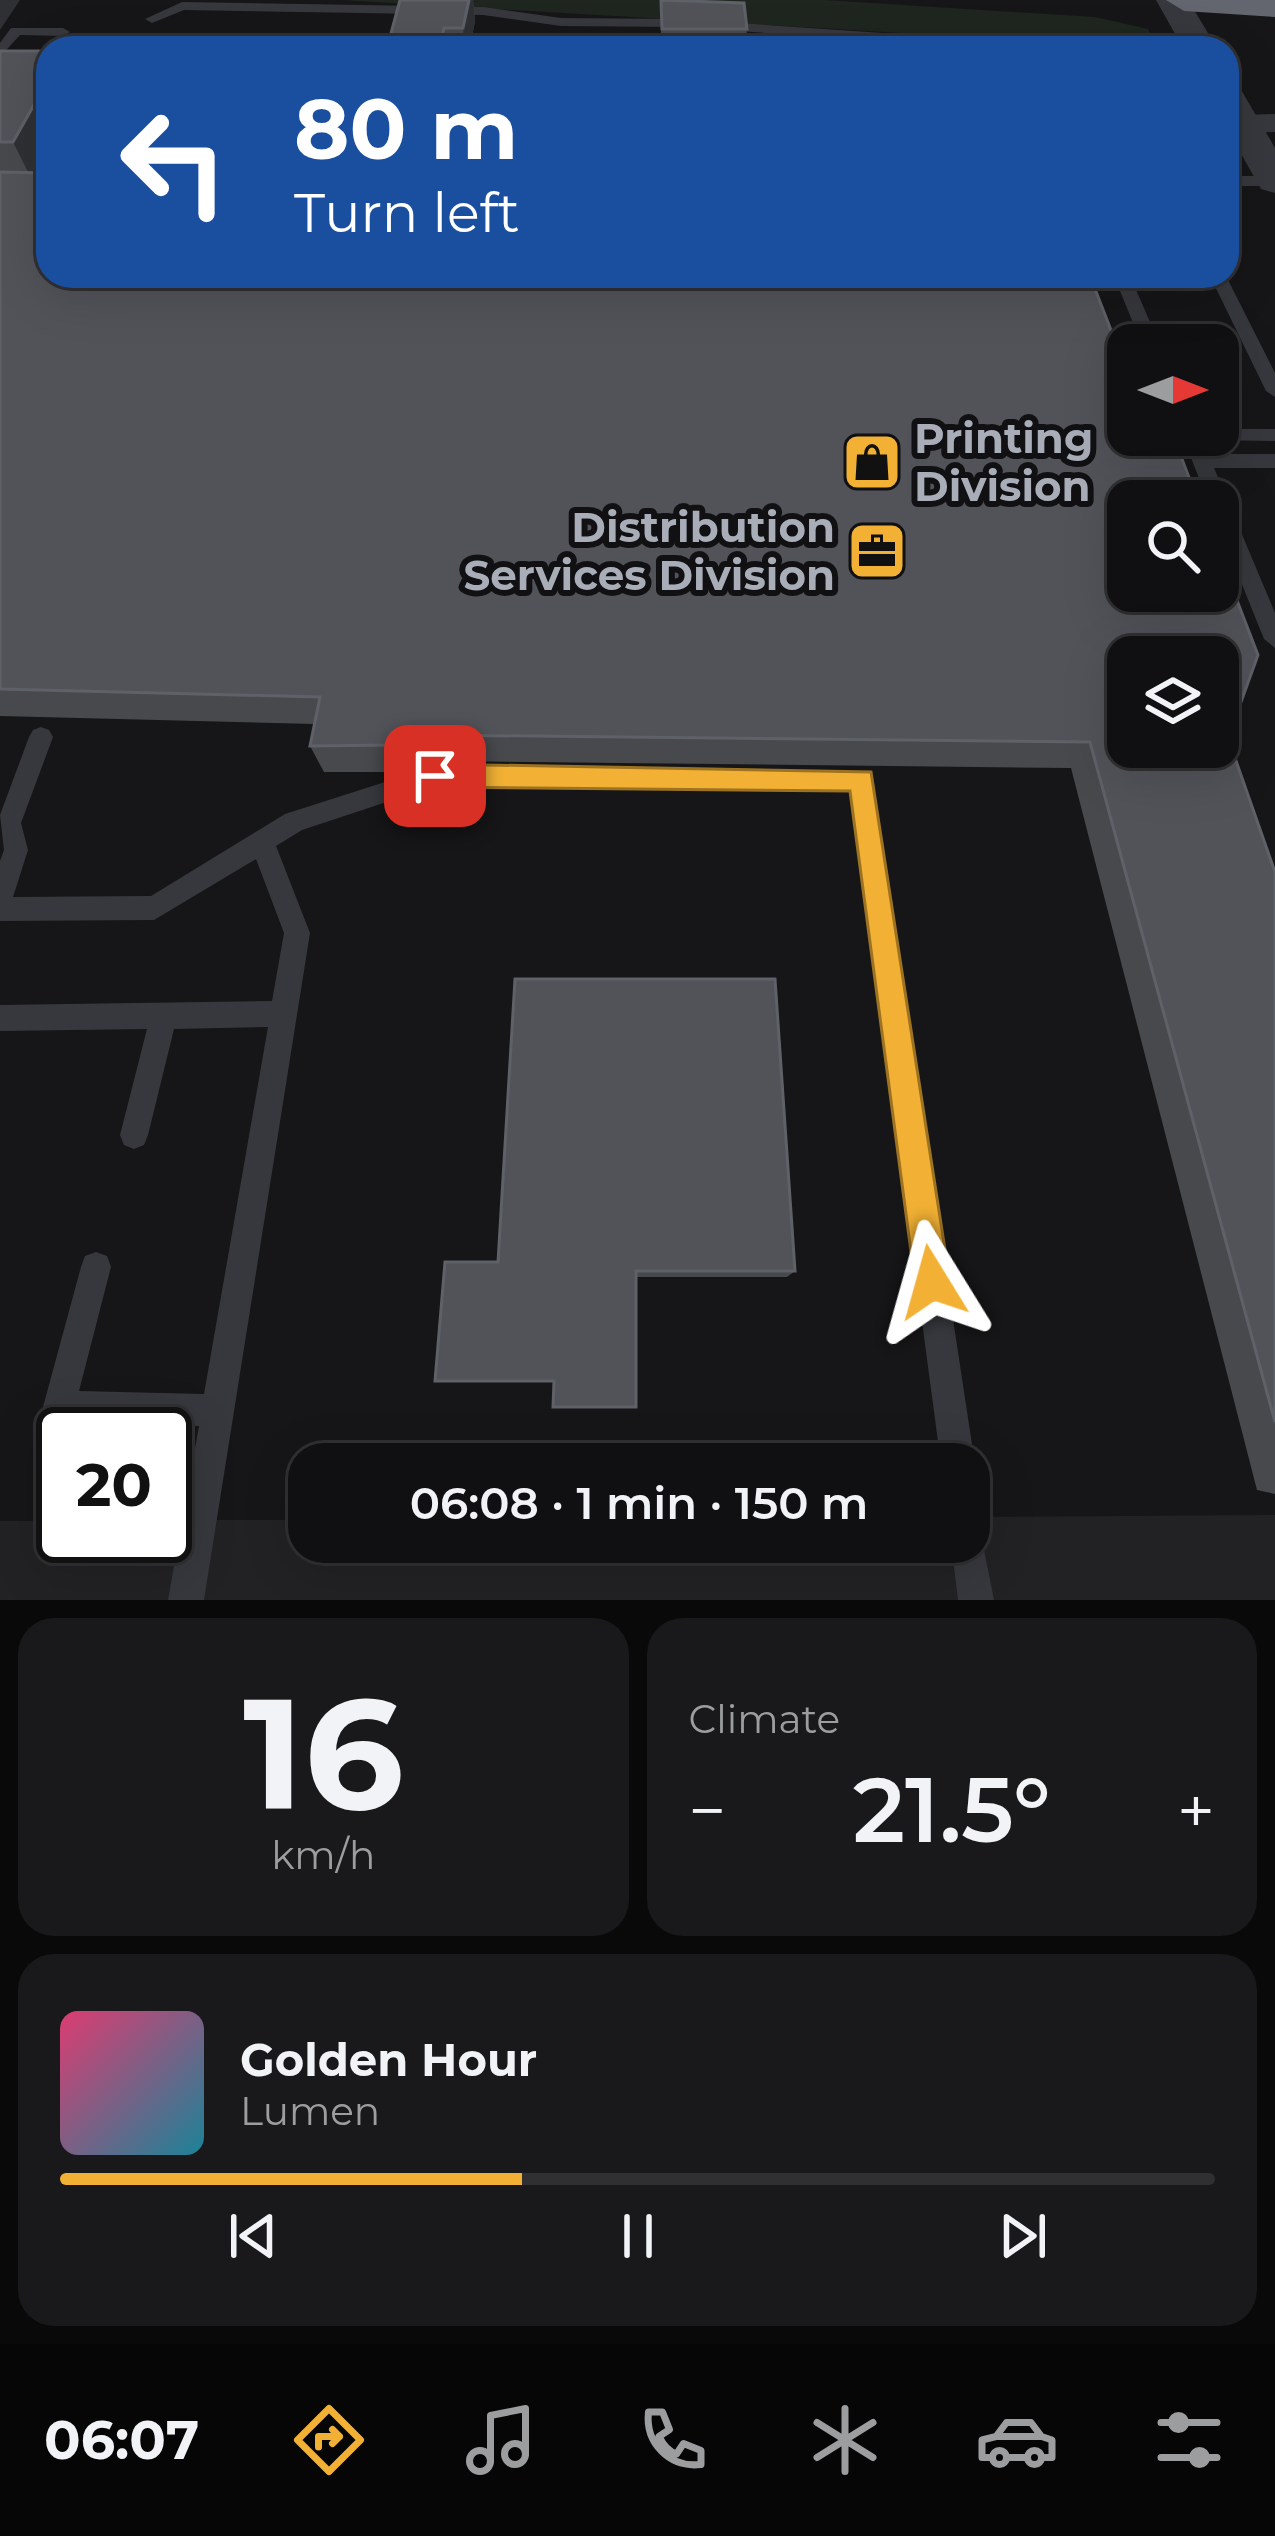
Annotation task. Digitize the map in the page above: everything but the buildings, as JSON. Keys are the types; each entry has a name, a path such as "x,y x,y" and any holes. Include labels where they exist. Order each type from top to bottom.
{"highway":[{"path":"1184,0 1272,5"}],"street":[{"path":"1172,0 1193,36"},
{"path":"1243,117 1275,181"}],"lane":[{"path":"152,19 182,6 483,11 561,22 680,22 875,36"},
{"path":"0,53 16,31 63,32"},
{"path":"1239,181 1275,181"},
{"path":"1127,288 1142,324"},
{"path":"1225,288 1275,392"},
{"path":"1239,435 1275,435"},
{"path":"1202,456 1275,639"},
{"path":"1204,461 1275,461"},
{"path":"0,897 16,850 9,824 41,737"},
{"path":"0,909 154,908 294,823 435,776 862,780 955,1443"},
{"path":"186,1600 298,933 261,840"},
{"path":"0,1018 284,1014"},
{"path":"134,1135 164,1016"},
{"path":"96,1267 59,1407 218,1410"},
{"path":"971,1563 976,1600"}],"shaded area":[{"path":"342,0 825,0 1095,17 1148,29 1151,36 953,36"},
{"path":"1275,1515 1275,1600 0,1600 0,1521 36,1521 36,1563 192,1563 192,1520 288,1520 288,1563 990,1563 990,1517"}],"place":[{"name":"Printing Division","path":"872,462"},
{"name":"Distribution Services Division","path":"877,551"}],"route":[{"path":"435,776 862,780 932,1282"}]}
